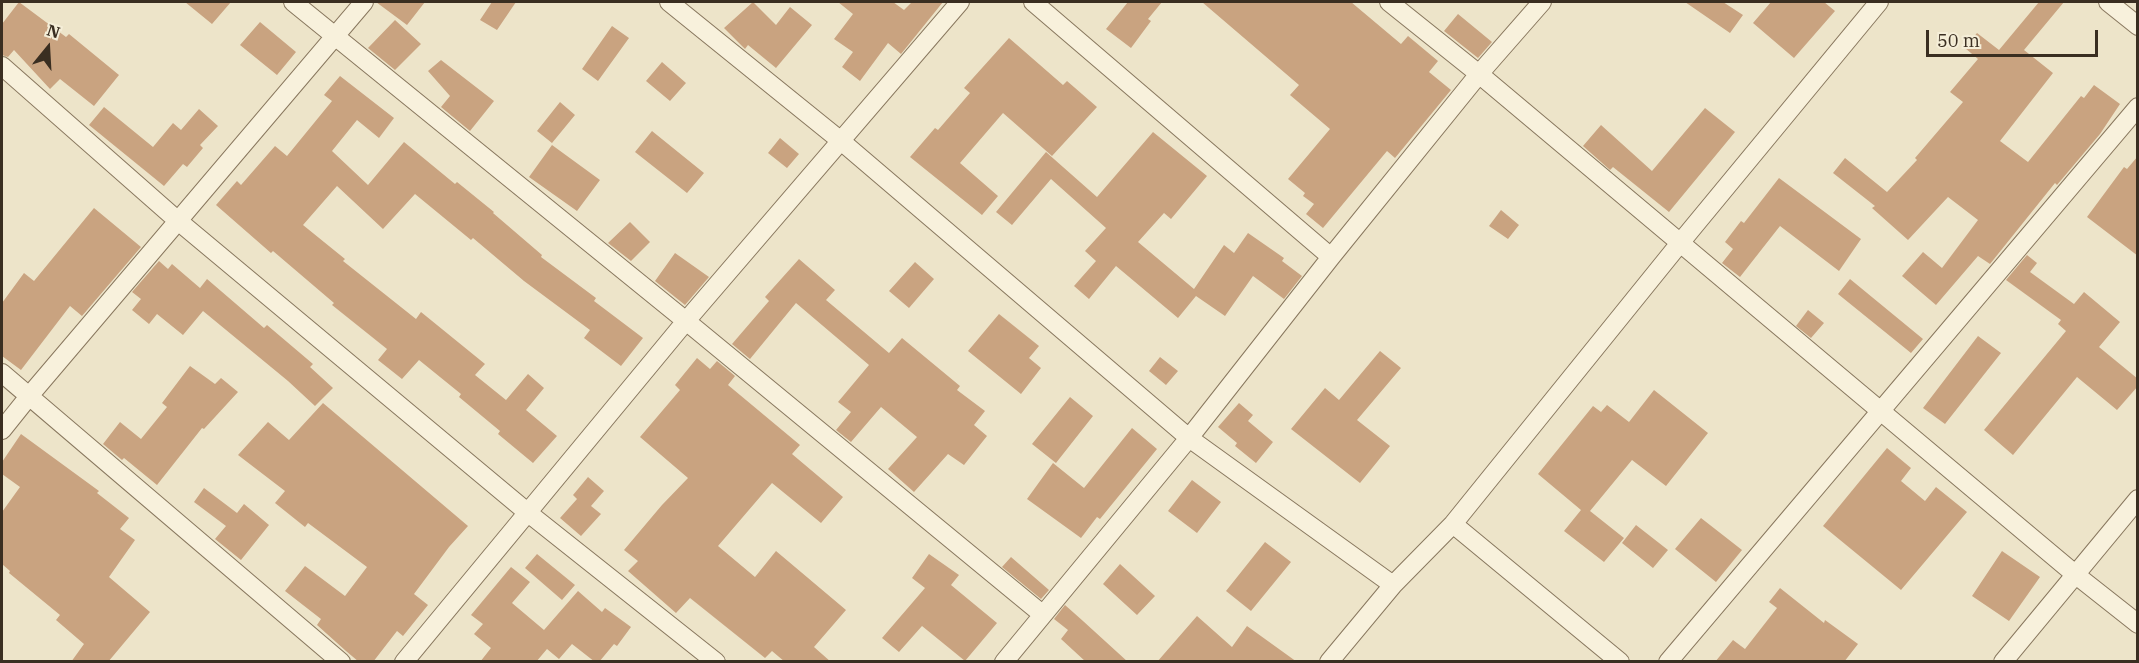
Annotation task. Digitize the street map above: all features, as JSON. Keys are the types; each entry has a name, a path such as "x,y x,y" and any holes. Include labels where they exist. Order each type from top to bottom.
{"street":[{"path":"293,2 1042,614"},
{"path":"2,430 30,394 363,2"},
{"path":"669,2 841,141 1189,438 1393,585"},
{"path":"404,662 686,321 960,2"},
{"path":"1033,2 1331,257"},
{"path":"1389,2 1479,74 2076,575 2138,624"},
{"path":"1004,662 1189,438 1479,74 1542,2"},
{"path":"1329,662 1393,585 1453,524 1879,2"},
{"path":"2108,2 2138,26"},
{"path":"2,66 177,220 527,512 716,662"},
{"path":"1668,662 2138,107"},
{"path":"2,373 30,394 341,662"},
{"path":"2003,662 2138,499"},
{"path":"1453,524 1620,662"}],"building":[{"path":"19,2 66,37 69,34 119,75 94,106 60,79 50,89 14,50 8,57 2,55 2,24"},
{"path":"185,2 231,2 212,24"},
{"path":"376,2 425,2 407,25"},
{"path":"492,2 516,2 497,30 480,20"},
{"path":"753,2 776,25 790,7 812,25 776,68 748,45 745,49 724,28"},
{"path":"838,2 893,2 904,10 912,2 943,2 901,54 888,43 860,81 842,67 853,52 834,39 853,14"},
{"path":"1128,2 1162,2 1148,19 1151,21 1131,48 1106,29"},
{"path":"1202,2 1351,2 1401,44 1408,36 1438,61 1429,72 1451,90 1395,158 1387,151 1323,228 1306,214 1314,204 1303,196 1305,193 1288,179 1330,129 1290,95 1299,85"},
{"path":"1685,2 1723,2 1743,15 1730,33"},
{"path":"1771,2 1824,2 1835,11 1794,58 1753,23"},
{"path":"2039,2 2064,2 2024,50 2053,73 2000,141 2028,162 2081,96 2084,98 2094,85 2120,104 2100,134 2057,185 2055,183 1990,264 1978,256 1936,305 1902,276 1923,252 1942,268 1978,220 1948,197 1908,240 1872,208 1875,206 1833,173 1845,158 1887,192 1917,160 1915,158 1963,102 1950,92 1978,59 1965,48 1977,33 1999,50"},
{"path":"1458,14 1492,42 1478,58 1444,31"},
{"path":"395,20 421,44 395,70 368,48"},
{"path":"260,22 296,52 277,75 240,45"},
{"path":"612,26 629,38 598,81 582,69"},
{"path":"1009,38 1063,85 1067,81 1097,107 1052,156 1003,113 960,163 998,196 982,215 910,157 935,128 938,130 970,93 964,88"},
{"path":"441,60 494,101 470,131 441,107 450,96 428,71"},
{"path":"662,62 686,83 670,101 646,81"},
{"path":"340,76 394,118 379,138 357,120 332,151 368,185 404,142 455,184 457,182 494,212 542,255 541,257 596,298 594,301 643,338 621,366 584,338 590,330 524,281 473,238 471,240 415,194 383,229 337,186 303,225 345,259 343,261 416,319 421,312 485,364 475,375 506,400 528,374 544,388 526,410 557,436 533,463 498,434 500,431 459,397 461,394 419,360 402,379 378,360 387,349 216,205 237,181 241,185 275,146 287,156 332,101 324,95"},
{"path":"560,102 575,115 552,143 537,131"},
{"path":"104,107 153,147 173,123 181,130 199,109 218,126 200,145 203,148 187,167 183,164 164,186 89,125"},
{"path":"1705,108 1735,132 1669,212 1613,167 1610,170 1583,146 1601,125 1652,171"},
{"path":"652,131 704,173 687,193 635,152"},
{"path":"1153,132 1207,176 1171,219 1164,213 1138,242 1194,289 1224,245 1234,253 1248,233 1284,258 1282,261 1302,276 1284,299 1253,276 1225,316 1196,296 1178,318 1116,266 1089,299 1074,286 1096,261 1085,251 1106,228 1051,179 1012,225 996,212 1046,152 1097,197"},
{"path":"780,138 799,154 787,168 768,153"},
{"path":"552,145 600,180 577,211 529,177"},
{"path":"2138,156 2138,256 2087,217 2124,167 2127,169"},
{"path":"1779,178 1861,239 1839,271 1780,226 1740,277 1722,263 1733,249 1725,242 1741,221 1744,223"},
{"path":"94,208 141,247 82,316 70,306 21,370 2,356 2,303 24,273 34,281"},
{"path":"1501,210 1519,225 1508,239 1489,226"},
{"path":"630,222 650,242 631,261 608,243"},
{"path":"675,253 709,277 685,305 655,281"},
{"path":"2027,255 2037,263 2030,272 2074,304 2084,292 2120,322 2099,347 2138,379 2138,386 2117,410 2077,377 2013,455 1984,430 2066,331 2058,324 2061,320 2006,280"},
{"path":"799,259 835,290 826,300 889,353 902,338 960,386 957,390 985,411 974,425 987,436 964,465 948,454 914,492 888,469 917,437 881,407 851,442 836,430 851,412 838,402 869,365 796,303 750,359 732,344 769,301 765,297"},
{"path":"159,261 168,269 172,264 200,288 207,279 264,328 267,325 313,364 310,367 333,388 315,406 203,311 183,335 157,314 149,324 132,310 141,299 132,292"},
{"path":"915,262 934,279 909,308 889,291"},
{"path":"1850,279 1923,339 1911,353 1838,294"},
{"path":"1808,310 1824,323 1811,338 1796,326"},
{"path":"999,314 1039,346 1029,358 1041,368 1021,394 968,351"},
{"path":"1978,336 2001,353 1945,424 1923,408"},
{"path":"1380,351 1401,368 1357,420 1390,446 1360,483 1291,429 1325,388 1339,400"},
{"path":"1160,357 1178,371 1166,385 1149,371"},
{"path":"697,358 710,369 717,361 735,376 728,385 800,445 792,454 843,497 821,523 772,483 718,546 755,577 776,551 846,610 814,647 831,662 785,662 772,651 765,658 690,598 676,613 628,571 638,561 624,550 688,478 640,437 680,390 675,385"},
{"path":"190,366 215,384 221,378 238,392 204,429 202,428 157,485 103,444 120,422 141,439 167,407 162,403"},
{"path":"1654,390 1708,433 1666,486 1632,460 1590,511 1624,538 1604,562 1564,531 1581,510 1538,474 1593,406 1601,412 1607,405 1629,422"},
{"path":"1070,397 1093,416 1056,463 1032,444"},
{"path":"323,403 468,526 449,547 414,594 428,605 403,636 397,631 373,662 359,662 317,625 321,619 285,591 305,566 345,596 367,567 308,523 305,527 275,503 285,491 238,455 268,422 289,440"},
{"path":"1239,403 1253,415 1248,421 1273,442 1256,463 1235,446 1237,443 1218,427"},
{"path":"1132,428 1157,449 1100,519 1097,517 1081,538 1027,499 1053,463 1084,488"},
{"path":"21,434 99,491 97,493 129,518 120,529 135,540 109,577 150,612 108,662 71,662 84,644 56,620 60,615 9,573 10,571 2,564 2,512 20,487 2,474 2,462"},
{"path":"1887,448 1911,468 1901,481 1925,501 1936,487 1967,512 1901,590 1823,526"},
{"path":"588,477 604,491 591,506 601,514 581,536 560,518 577,499 573,495"},
{"path":"1192,480 1221,502 1197,533 1168,511"},
{"path":"204,488 237,513 244,504 269,525 241,560 215,539 226,526 194,502"},
{"path":"1701,518 1742,550 1716,582 1675,549"},
{"path":"1636,525 1668,550 1653,568 1622,543"},
{"path":"1265,542 1291,562 1251,611 1226,591"},
{"path":"2002,551 2040,577 2009,621 1972,596"},
{"path":"537,554 575,585 562,600 525,568"},
{"path":"929,554 959,575 951,585 997,623 965,661 922,626 899,652 882,638 925,588 912,578"},
{"path":"1011,557 1049,590 1041,599 1002,567"},
{"path":"1120,564 1155,596 1137,615 1103,584"},
{"path":"511,567 530,582 512,603 544,630 578,591 602,612 605,608 631,627 617,646 614,644 599,662 595,662 572,644 559,659 547,649 536,662 480,662 491,648 474,634 483,624 471,615"},
{"path":"1780,588 1824,623 1825,620 1858,644 1844,662 1715,662 1733,640 1745,649 1777,608 1769,602"},
{"path":"1065,605 1128,662 1086,662 1061,639 1068,630 1054,619"},
{"path":"1197,616 1232,647 1247,626 1297,662 1157,662"}]}
